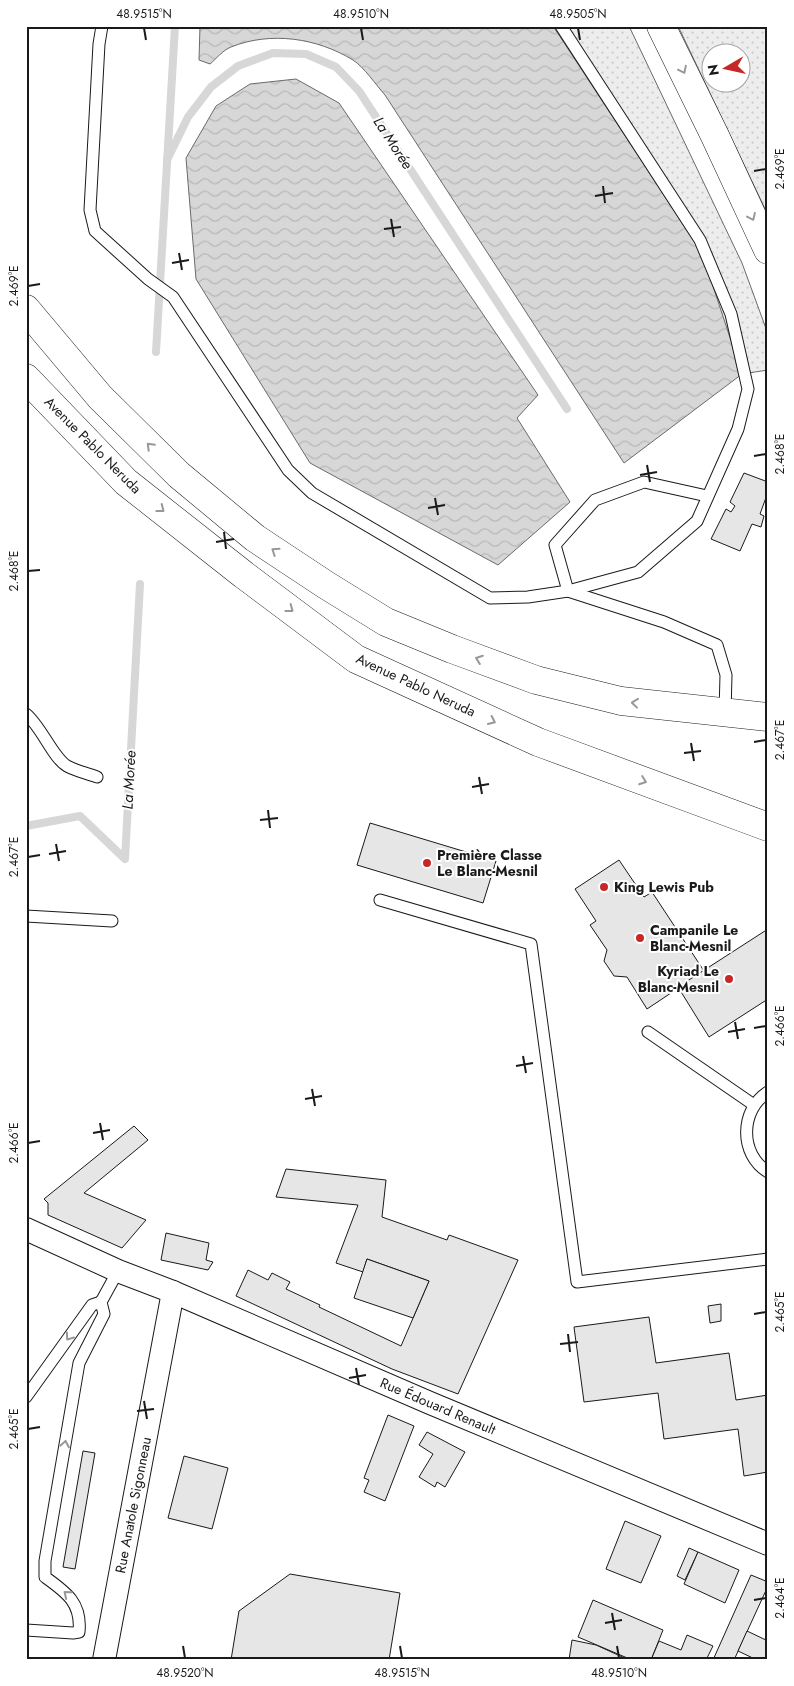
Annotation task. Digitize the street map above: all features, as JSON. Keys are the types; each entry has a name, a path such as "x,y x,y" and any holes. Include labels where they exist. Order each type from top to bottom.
{"main road":[{"path":"661,26 768,250"},
{"path":"26,309 100,397 179,475 255,538 386,622 536,680 621,702 753,714"},
{"name":"Avenue Pablo Neruda","path":"26,378 126,482 244,575 356,658 538,742 768,827"}],"street":[{"name":"Rue Édouard Renault","path":"26,1229 118,1271 174,1292 430,1403 768,1544"},
{"name":"Rue Anatole Sigonneau","path":"104,1660 174,1292"}],"lane":[{"path":"102,26 99,44 90,210 95,231 148,279 173,297 288,470 312,493 490,598 528,597 568,591 638,572 696,521 738,429 748,388 731,314 700,240 561,26"},
{"path":"568,591 556,545 595,500 644,482 707,496"},
{"path":"568,591 664,622 717,646 726,675 753,714"},
{"path":"26,714 33,720 47,742 66,765 97,777"},
{"path":"380,900 532,944 577,1282 768,1259"},
{"path":"26,916 112,921"},
{"path":"648,1032 754,1105"},
{"path":"768,1092 754,1105 748,1118 746,1133 748,1148 755,1160 768,1172"},
{"path":"26,1630 79,1632 80,1620 73,1600 45,1577 45,1561 79,1363 104,1314 101,1302 118,1271"},
{"path":"26,1397 92,1304 101,1302"}],"shaded area":[{"path":"553,26 629,26 742,263 768,334 768,370 742,374 637,153"},
{"path":"678,26 768,26 768,215 709,92 752,92 752,42 702,42 702,76"}],"water":[{"path":"200,26 553,26 702,253 742,374 624,463 385,95 361,67 339,52 324,46 294,39 278,38 246,42 228,48 210,64 199,60"},
{"path":"296,79 339,103 538,395 517,418 570,502 498,565 310,463 196,279 186,158 216,106 250,84"}],"building":[{"path":"744,473 768,482 768,492 760,514 764,516 761,527 752,524 740,551 711,539 726,509 731,512 735,506 730,502"},
{"name":"Première Classe Le Blanc-Mesnil","path":"370,823 496,861 483,903 357,865"},
{"name":"Campanile Le Blanc-Mesnil","path":"619,860 644,897 652,892 704,971 647,1009 627,977 614,976 604,961 607,950 590,925 596,921 575,889"},
{"name":"Kyriad Le Blanc-Mesnil","path":"768,929 768,999 709,1037 678,987"},
{"path":"134,1126 148,1140 84,1193 146,1220 122,1248 48,1215 48,1203 44,1199"},
{"path":"286,1169 386,1180 382,1217 447,1240 449,1235 518,1260 458,1394 392,1369 236,1296 248,1270 268,1280 272,1273 290,1282 286,1289 401,1346 429,1281 367,1259 363,1272 336,1263 358,1205 276,1197"},
{"path":"166,1233 209,1243 206,1260 213,1262 208,1270 161,1260"},
{"path":"367,1259 429,1281 413,1318 354,1298"},
{"path":"721,1304 721,1321 710,1323 708,1306"},
{"path":"649,1317 656,1363 729,1353 736,1400 768,1395 768,1472 744,1476 738,1429 664,1439 658,1393 584,1402 574,1327"},
{"path":"388,1415 414,1426 385,1501 364,1492 369,1480 364,1478"},
{"path":"427,1432 465,1452 445,1487 437,1482 435,1487 419,1477 433,1454 419,1445"},
{"path":"83,1451 95,1453 75,1569 63,1567"},
{"path":"184,1456 228,1468 212,1529 168,1518"},
{"path":"625,1521 661,1536 641,1583 606,1569"},
{"path":"689,1548 698,1552 685,1580 677,1576"},
{"path":"698,1552 739,1570 725,1603 684,1584"},
{"path":"290,1574 400,1593 389,1660 231,1660 239,1611"},
{"path":"751,1575 768,1582 768,1586 734,1660 713,1660"},
{"path":"593,1600 663,1630 651,1660 632,1660 578,1637"},
{"path":"747,1631 768,1641 768,1660 757,1660 738,1651"},
{"path":"687,1635 713,1646 707,1658 712,1660 651,1660 659,1641 681,1650"},
{"path":"572,1640 596,1645 629,1660 569,1660"}],"waterway":[{"name":"La Morée","path":"156,352 175,26"},
{"name":"La Morée","path":"167,160 188,117 211,87 238,66 273,53 306,54 336,67 359,91 567,409"},
{"name":"La Morée","path":"26,826 80,816 125,859 140,584"}],"place":[{"name":"Première Classe Le Blanc-Mesnil","path":"427,863"},
{"name":"King Lewis Pub","path":"604,887"},
{"name":"Campanile Le Blanc-Mesnil","path":"640,938"},
{"name":"Kyriad Le Blanc-Mesnil","path":"729,979"}]}
